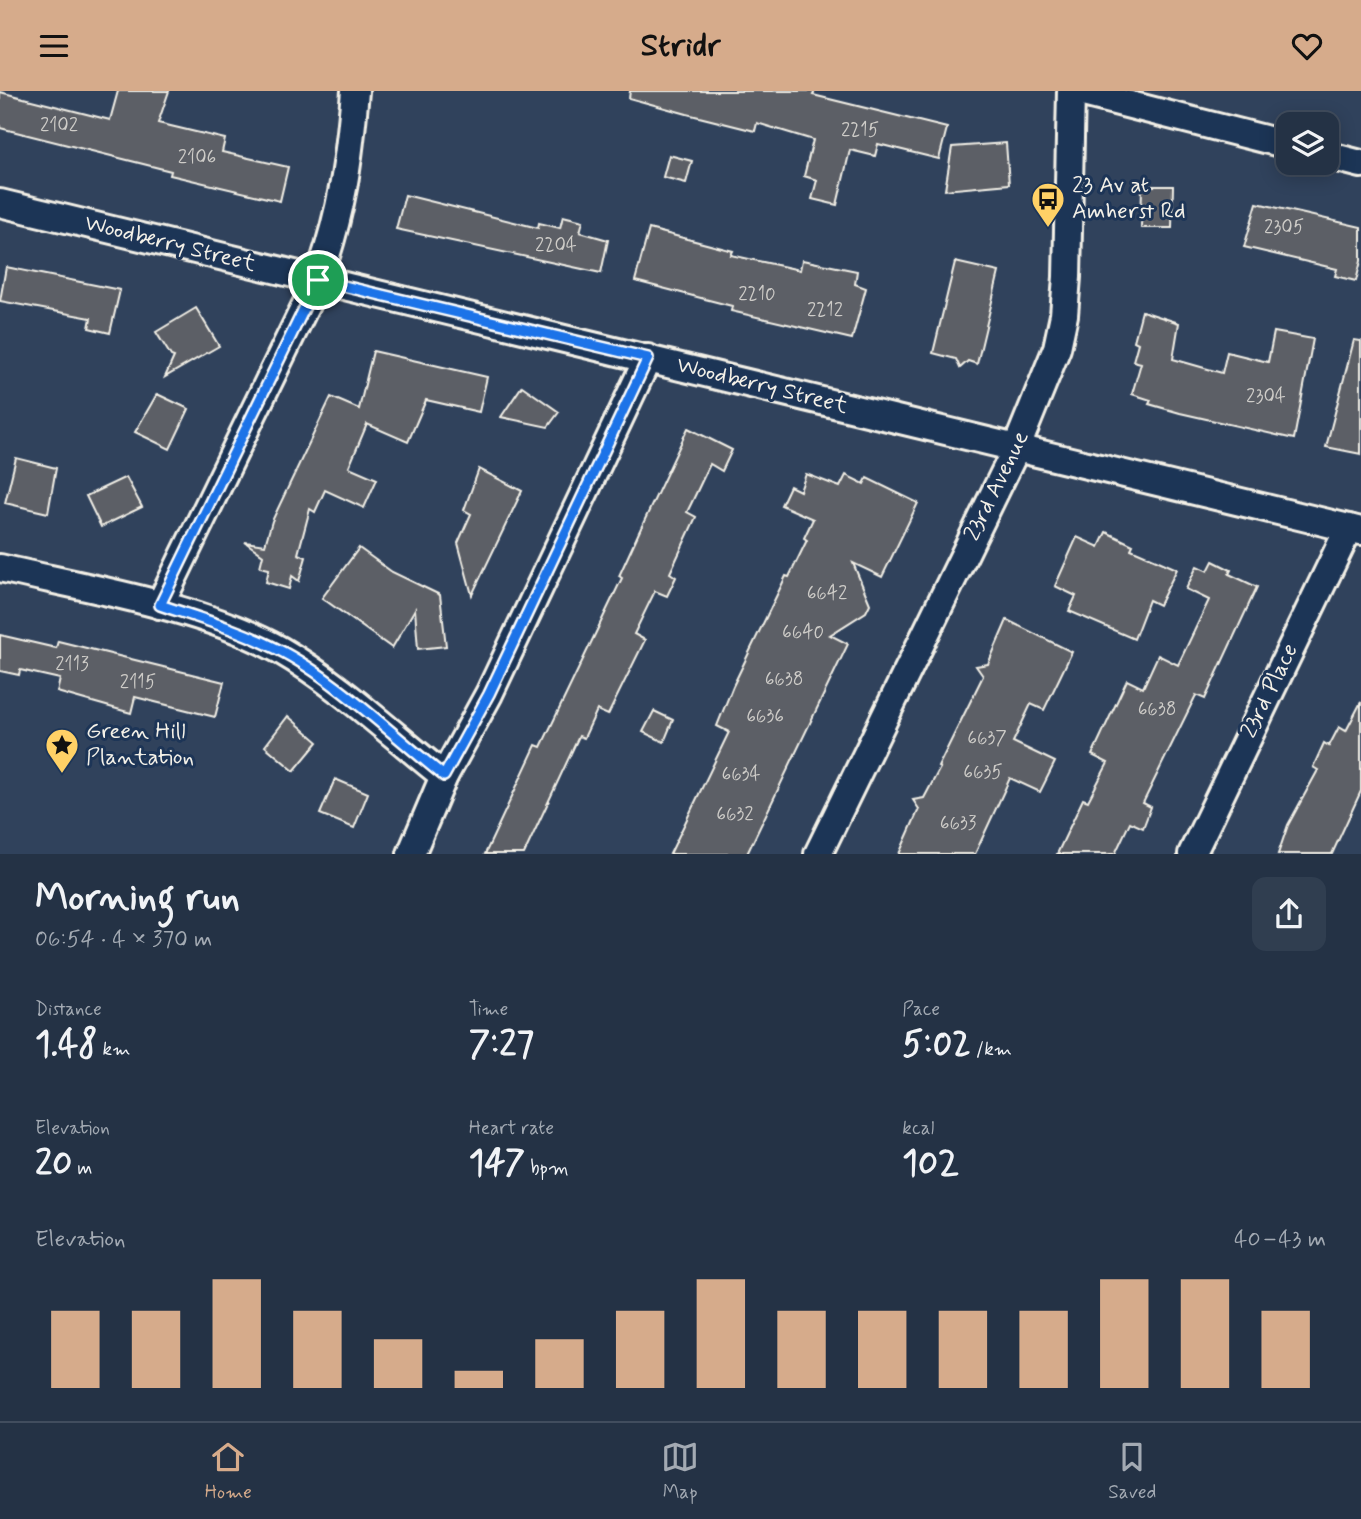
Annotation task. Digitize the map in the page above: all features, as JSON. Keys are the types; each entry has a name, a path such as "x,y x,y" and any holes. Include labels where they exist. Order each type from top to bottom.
{"street":[{"path":"160,605 318,280 337,224 345,185 355,91"},
{"path":"1073,91 1276,142"},
{"name":"23rd Avenue","path":"818,854 1016,449 1044,383 1064,315 1073,91"},
{"path":"1339,158 1361,164"},
{"name":"Woodberry Street","path":"0,203 1355,530"},
{"path":"411,854 444,776 489,694 648,358"},
{"name":"23rd Place","path":"1192,854 1355,530"},
{"path":"0,568 160,605 246,634 313,671 444,776"}],"building":[{"path":"118,91 169,91 158,123 225,139 222,152 288,167 280,201 170,175 171,171 0,128 0,92 110,120"},
{"path":"630,91 815,91 813,95 947,128 939,159 878,144 875,156 850,150 837,205 812,199 817,180 804,176 813,140 757,123 755,131 687,114 629,98"},
{"path":"1006,143 1009,184 945,190 952,147"},
{"path":"669,155 692,161 686,183 663,177"},
{"path":"1142,186 1173,186 1172,228 1141,228"},
{"path":"405,195 538,228 539,223 560,228 563,216 583,221 580,232 608,240 601,273 396,229"},
{"path":"1257,203 1361,227 1361,261 1356,281 1335,276 1337,269 1244,247"},
{"path":"649,229 733,251 731,255 800,270 802,260 857,271 855,284 866,288 852,339 731,311 732,306 635,281"},
{"path":"955,262 999,272 977,364 968,361 960,368 956,359 933,353"},
{"path":"6,267 120,290 110,333 89,328 91,318 0,301"},
{"path":"196,308 219,346 165,377 174,357 156,332"},
{"path":"1142,311 1179,323 1173,359 1222,373 1227,352 1268,362 1274,332 1313,339 1294,439 1180,413 1149,404 1151,400 1132,394 1141,363 1133,361 1138,343 1134,341"},
{"path":"1354,340 1361,341 1361,454 1326,447"},
{"path":"373,351 487,377 479,412 426,400 408,442 367,424 349,467 377,479 364,508 325,490 315,512 310,509 298,554 306,557 299,581 292,576 289,589 266,582 269,569 260,567 263,555 245,542 265,545 272,521 331,397 359,409"},
{"path":"522,386 559,412 548,427 501,417"},
{"path":"157,394 189,409 170,449 135,432"},
{"path":"688,428 732,450 722,471 710,464 687,512 696,517 670,573 676,577 667,596 655,591 634,634 645,640 608,715 597,710 584,738 579,736 524,854 485,854 536,745 541,747 622,578 619,576"},
{"path":"16,458 56,468 48,513 5,503"},
{"path":"479,469 522,491 472,595 458,543 471,514 464,510"},
{"path":"806,474 840,487 846,475 864,484 867,478 918,503 882,577 853,563 870,604 866,612 830,635 848,644 747,854 670,854 729,732 717,726 733,686 786,576 789,577 807,540 804,538 813,519 781,505 790,486 800,491"},
{"path":"126,477 142,507 101,527 86,496"},
{"path":"1106,532 1133,545 1131,549 1177,569 1159,605 1149,600 1134,639 1069,611 1076,596 1055,586 1077,537 1099,547"},
{"path":"359,548 392,572 440,595 446,646 418,649 415,609 392,648 322,598"},
{"path":"1213,561 1231,570 1229,574 1257,587 1205,699 1196,695 1143,803 1151,807 1143,828 1130,822 1115,854 1057,854 1083,799 1088,801 1108,763 1092,755 1127,680 1143,688 1158,655 1178,665 1209,600 1186,589 1197,566 1208,571"},
{"path":"1007,620 1072,652 1044,710 1031,704 1013,742 1055,762 1040,792 1010,778 975,854 899,854 919,809 913,800 924,798 940,768 938,767 983,676 976,666 988,664"},
{"path":"0,635 56,648 58,641 224,682 215,717 135,697 131,713 57,692 60,679 20,670 19,675 0,671"},
{"path":"1361,702 1361,791 1332,854 1278,854 1288,825 1318,770 1313,767 1324,743 1329,746 1339,727 1346,731"},
{"path":"654,711 673,720 664,742 643,732"},
{"path":"288,716 318,742 294,771 265,746"},
{"path":"335,779 368,793 354,828 320,814"}],"place":[{"name":"23 Av at Amherst Rd","path":"1048,229"},
{"name":"Green Hill Plantation","path":"62,775"}],"route":[{"path":"318,280 648,358 489,694 444,776 313,671 279,650 246,634 160,605 318,280"}]}
